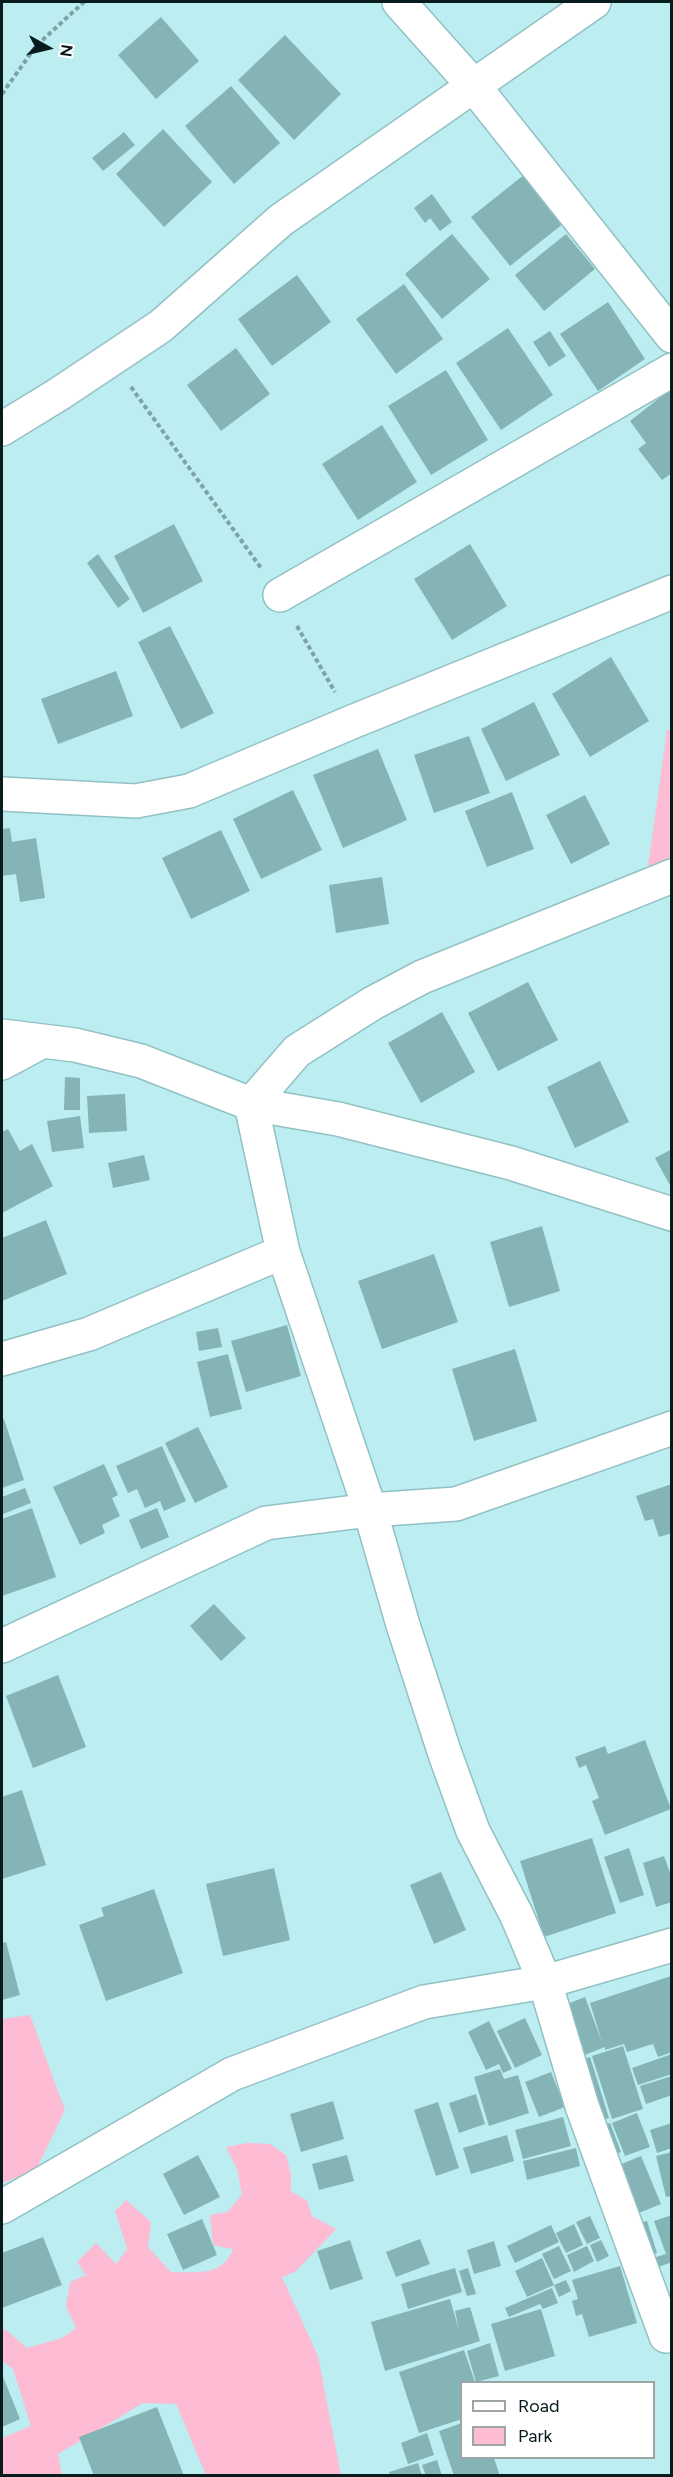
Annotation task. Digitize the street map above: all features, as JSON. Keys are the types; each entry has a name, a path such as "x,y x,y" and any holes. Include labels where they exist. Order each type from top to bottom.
{"street":[{"path":"399,2 473,85 672,336"},
{"path":"2,429 162,326 281,220 594,2"},
{"path":"280,595 672,370"},
{"path":"2,794 136,801 189,791 672,592"},
{"path":"251,1104 297,1051 373,1003 422,977 672,876"},
{"path":"2,1036 75,1045 141,1061 251,1104 339,1119 477,1154 672,1214"},
{"path":"2,1063 44,1041"},
{"path":"251,1104 283,1252 370,1510 444,1754 473,1831 517,1916 545,1982 582,2106 670,2343"},
{"path":"2,1359 89,1334 283,1252"},
{"path":"2,1646 266,1523 370,1510 456,1504 672,1428"},
{"path":"2,2207 232,2074 424,2002 545,1982 672,1945"}],"path":[{"path":"2,94 36,46 84,2"},
{"path":"112,359 280,595 352,722"}],"green space":[{"path":"667,730 672,730 671,858 648,867"},
{"path":"30,2015 65,2110 36,2170 2,2183 2,2019"},
{"path":"247,2143 270,2144 286,2155 291,2175 291,2191 307,2201 312,2216 336,2229 295,2272 282,2277 318,2356 341,2475 206,2475 176,2404 143,2403 58,2454 62,2475 2,2475 2,2438 31,2426 13,2369 2,2361 2,2329 27,2348 62,2338 76,2328 66,2306 70,2282 86,2275 77,2262 96,2243 116,2264 127,2249 115,2211 126,2200 151,2222 148,2247 171,2272 207,2271 222,2264 233,2249 213,2245 210,2215 227,2212 242,2195 237,2169 226,2147"}],"building":[{"path":"161,17 199,61 156,99 118,55"},
{"path":"285,35 341,94 294,140 238,80"},
{"path":"231,86 280,143 234,184 185,126"},
{"path":"163,129 212,182 164,227 116,174"},
{"path":"124,132 135,145 103,171 92,158"},
{"path":"525,174 564,223 510,266 471,217"},
{"path":"432,194 452,222 440,231 430,218 425,223 414,208"},
{"path":"452,234 490,279 442,319 405,274"},
{"path":"566,234 595,269 544,311 515,275"},
{"path":"297,275 331,322 272,366 238,319"},
{"path":"404,284 443,339 396,374 356,319"},
{"path":"608,302 645,359 598,391 560,334"},
{"path":"508,328 553,395 501,430 456,363"},
{"path":"550,331 566,356 549,367 533,342"},
{"path":"236,348 270,394 221,431 187,385"},
{"path":"446,370 488,440 431,475 388,406"},
{"path":"672,388 672,473 662,480 638,449 646,443 630,421"},
{"path":"382,425 417,482 358,520 322,464"},
{"path":"174,524 203,581 143,613 114,556"},
{"path":"470,544 507,606 452,640 414,579"},
{"path":"98,554 130,599 118,608 87,563"},
{"path":"170,626 214,713 181,729 138,642"},
{"path":"611,657 649,721 590,757 552,694"},
{"path":"116,671 133,716 58,744 41,699"},
{"path":"534,702 560,755 506,781 481,729"},
{"path":"469,736 490,793 434,813 414,755"},
{"path":"378,749 407,820 343,848 313,775"},
{"path":"293,790 322,850 261,879 233,819"},
{"path":"512,792 534,849 487,867 465,811"},
{"path":"585,795 610,844 571,864 546,815"},
{"path":"10,828 12,842 36,838 45,898 20,902 16,874 2,876 2,829"},
{"path":"221,830 250,891 191,919 162,858"},
{"path":"382,877 389,924 336,933 329,885"},
{"path":"528,982 558,1040 498,1071 468,1013"},
{"path":"442,1012 475,1072 421,1103 388,1043"},
{"path":"600,1061 629,1122 575,1148 547,1087"},
{"path":"65,1077 80,1078 80,1110 64,1110"},
{"path":"125,1094 127,1131 89,1133 87,1096"},
{"path":"80,1116 84,1148 52,1152 47,1121"},
{"path":"8,1129 20,1151 32,1144 53,1186 2,1213 2,1132"},
{"path":"672,1149 672,1189 655,1158"},
{"path":"144,1155 150,1180 113,1188 108,1163"},
{"path":"46,1220 67,1274 2,1301 2,1238"},
{"path":"542,1226 560,1291 509,1307 490,1242"},
{"path":"434,1254 458,1322 382,1349 358,1281"},
{"path":"287,1325 301,1376 246,1392 231,1341"},
{"path":"218,1328 222,1347 199,1351 196,1332"},
{"path":"515,1349 537,1421 474,1441 452,1369"},
{"path":"228,1354 242,1409 210,1417 197,1362"},
{"path":"4,1419 24,1480 2,1488 2,1420"},
{"path":"198,1427 228,1487 195,1503 165,1443"},
{"path":"162,1446 186,1501 164,1511 160,1501 145,1508 137,1489 128,1493 116,1466"},
{"path":"104,1464 118,1495 112,1498 120,1516 102,1525 105,1533 80,1545 53,1487"},
{"path":"672,1484 672,1533 659,1537 653,1519 645,1521 636,1496"},
{"path":"25,1488 31,1503 3,1514 2,1497"},
{"path":"32,1508 56,1577 2,1596 2,1519"},
{"path":"157,1508 169,1537 141,1549 129,1520"},
{"path":"214,1604 246,1638 221,1661 190,1626"},
{"path":"58,1675 86,1747 33,1768 6,1696"},
{"path":"645,1740 671,1809 605,1835 592,1801 599,1798 586,1765 579,1768 575,1757 605,1746 608,1754"},
{"path":"22,1790 46,1865 2,1879 2,1797"},
{"path":"592,1838 616,1913 544,1937 520,1861"},
{"path":"629,1848 644,1895 620,1903 604,1857"},
{"path":"664,1856 672,1878 672,1902 656,1907 643,1863"},
{"path":"274,1868 290,1940 223,1956 206,1884"},
{"path":"441,1872 466,1930 434,1944 410,1885"},
{"path":"154,1889 183,1973 106,2001 79,1925 104,1916 101,1908"},
{"path":"6,1942 20,1995 2,2000 2,1943"},
{"path":"671,1976 672,2052 658,2057 653,2044 627,2052 624,2044 605,2050 605,2047 582,2056 562,2006 585,1997 602,2042 590,2003"},
{"path":"525,2018 542,2055 515,2068 497,2031"},
{"path":"489,2021 512,2069 503,2073 499,2064 486,2070 468,2032"},
{"path":"623,2046 643,2109 612,2119 592,2056"},
{"path":"672,2054 672,2074 638,2085 632,2068"},
{"path":"590,2057 609,2118 598,2121 579,2061"},
{"path":"500,2069 504,2079 518,2075 529,2113 489,2126 474,2077"},
{"path":"551,2072 565,2107 539,2117 525,2082"},
{"path":"672,2076 672,2095 646,2104 640,2086"},
{"path":"476,2094 485,2124 459,2133 449,2103"},
{"path":"333,2101 344,2139 301,2152 290,2114"},
{"path":"438,2102 459,2168 436,2176 414,2110"},
{"path":"637,2113 650,2147 625,2156 612,2123"},
{"path":"563,2117 571,2146 523,2159 515,2130"},
{"path":"610,2123 621,2152 610,2157 599,2127"},
{"path":"672,2123 672,2148 657,2153 650,2130"},
{"path":"507,2135 514,2161 471,2174 463,2148"},
{"path":"576,2148 580,2166 527,2180 523,2161"},
{"path":"672,2152 672,2196 666,2197 656,2156"},
{"path":"198,2155 220,2197 184,2215 163,2174"},
{"path":"347,2155 354,2181 319,2190 312,2164"},
{"path":"641,2156 661,2204 634,2215 614,2167"},
{"path":"672,2215 672,2262 653,2269 650,2259 666,2254 654,2221"},
{"path":"590,2216 600,2238 587,2244 576,2222"},
{"path":"202,2219 217,2255 183,2270 167,2234"},
{"path":"647,2221 657,2253 645,2256 635,2224"},
{"path":"574,2224 583,2245 566,2253 556,2233"},
{"path":"551,2225 559,2242 515,2263 507,2246"},
{"path":"43,2237 62,2285 2,2308 2,2253"},
{"path":"420,2239 430,2264 396,2277 386,2252"},
{"path":"350,2240 363,2279 330,2290 317,2251"},
{"path":"601,2240 609,2256 597,2262 590,2245"},
{"path":"494,2241 501,2266 474,2274 467,2250"},
{"path":"559,2246 571,2271 554,2279 542,2254"},
{"path":"587,2246 594,2261 574,2272 567,2255"},
{"path":"542,2258 554,2285 527,2297 515,2271"},
{"path":"620,2266 637,2323 589,2337 582,2314 576,2316 572,2301 578,2299 572,2280"},
{"path":"455,2268 462,2292 408,2309 401,2284"},
{"path":"468,2268 476,2294 467,2296 459,2271"},
{"path":"566,2280 571,2291 559,2297 554,2285"},
{"path":"552,2288 558,2303 543,2309 540,2304 509,2317 505,2308"},
{"path":"450,2299 459,2330 455,2311 470,2307 480,2341 385,2371 371,2322"},
{"path":"541,2309 555,2356 505,2371 491,2324"},
{"path":"490,2343 499,2376 476,2381 467,2351"},
{"path":"464,2350 475,2381 460,2381 460,2420 419,2433 399,2372"},
{"path":"2,2374 20,2419 2,2427"},
{"path":"157,2407 184,2476 94,2476 79,2437"},
{"path":"460,2424 460,2459 494,2459 500,2476 454,2476 439,2431"},
{"path":"427,2433 434,2455 408,2464 401,2443"},
{"path":"437,2460 442,2476 426,2476 422,2465"},
{"path":"418,2463 422,2476 390,2476 389,2472"}]}
